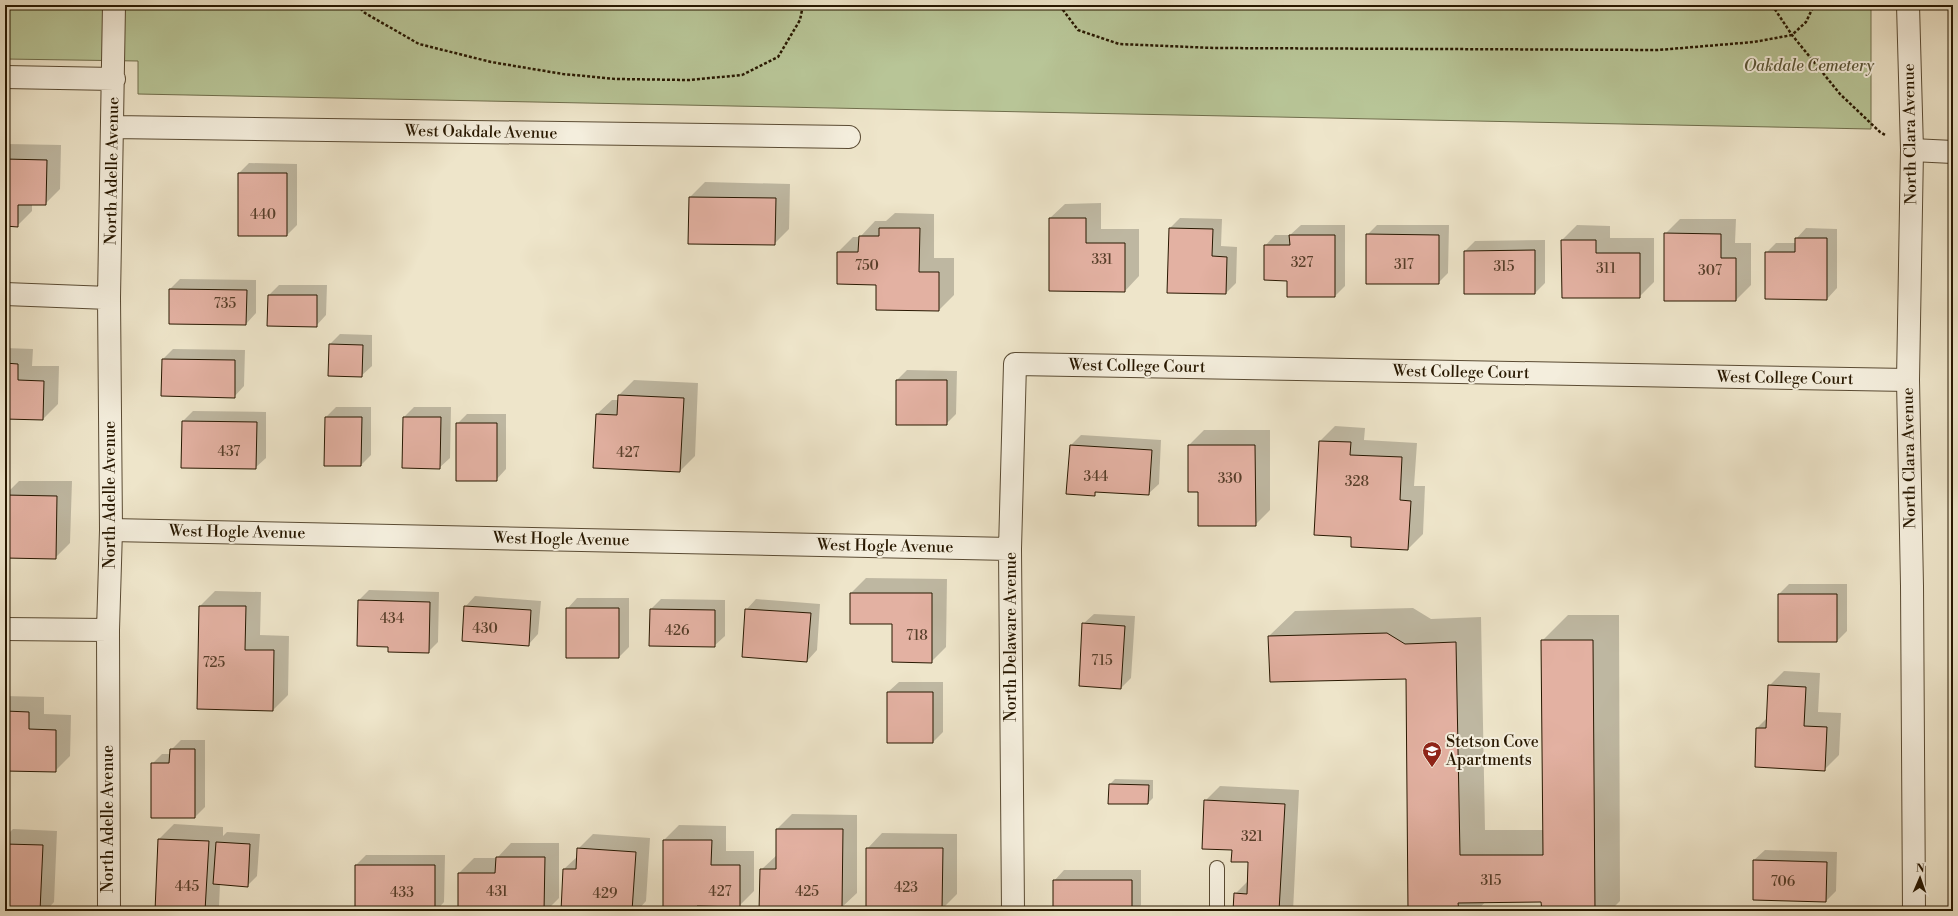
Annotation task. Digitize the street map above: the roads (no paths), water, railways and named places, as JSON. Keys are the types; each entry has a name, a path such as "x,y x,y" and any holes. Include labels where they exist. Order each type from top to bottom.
{"street":[{"name":"North Adelle Avenue","path":"109,911 108,630 111,530 109,298 114,79 114,5"},
{"name":"North Clara Avenue","path":"1908,5 1912,150 1908,380 1912,594 1914,911"},
{"path":"5,77 114,79"},
{"name":"West Oakdale Avenue","path":"113,127 849,137"},
{"path":"1912,150 1953,152"},
{"path":"5,294 109,298"},
{"name":"West College Court","path":"1015,364 1908,380"},
{"name":"North Delaware Avenue","path":"1013,911 1010,549 1015,364"},
{"name":"West Hogle Avenue","path":"111,530 1010,549"},
{"path":"5,629 108,630"}],"lane":[{"path":"1217,911 1218,868"}],"place":[{"name":"Stetson Cove Apartments","path":"1432,768"}],"park label":[{"name":"Oakdale Cemetery","path":"1809,66"}]}
